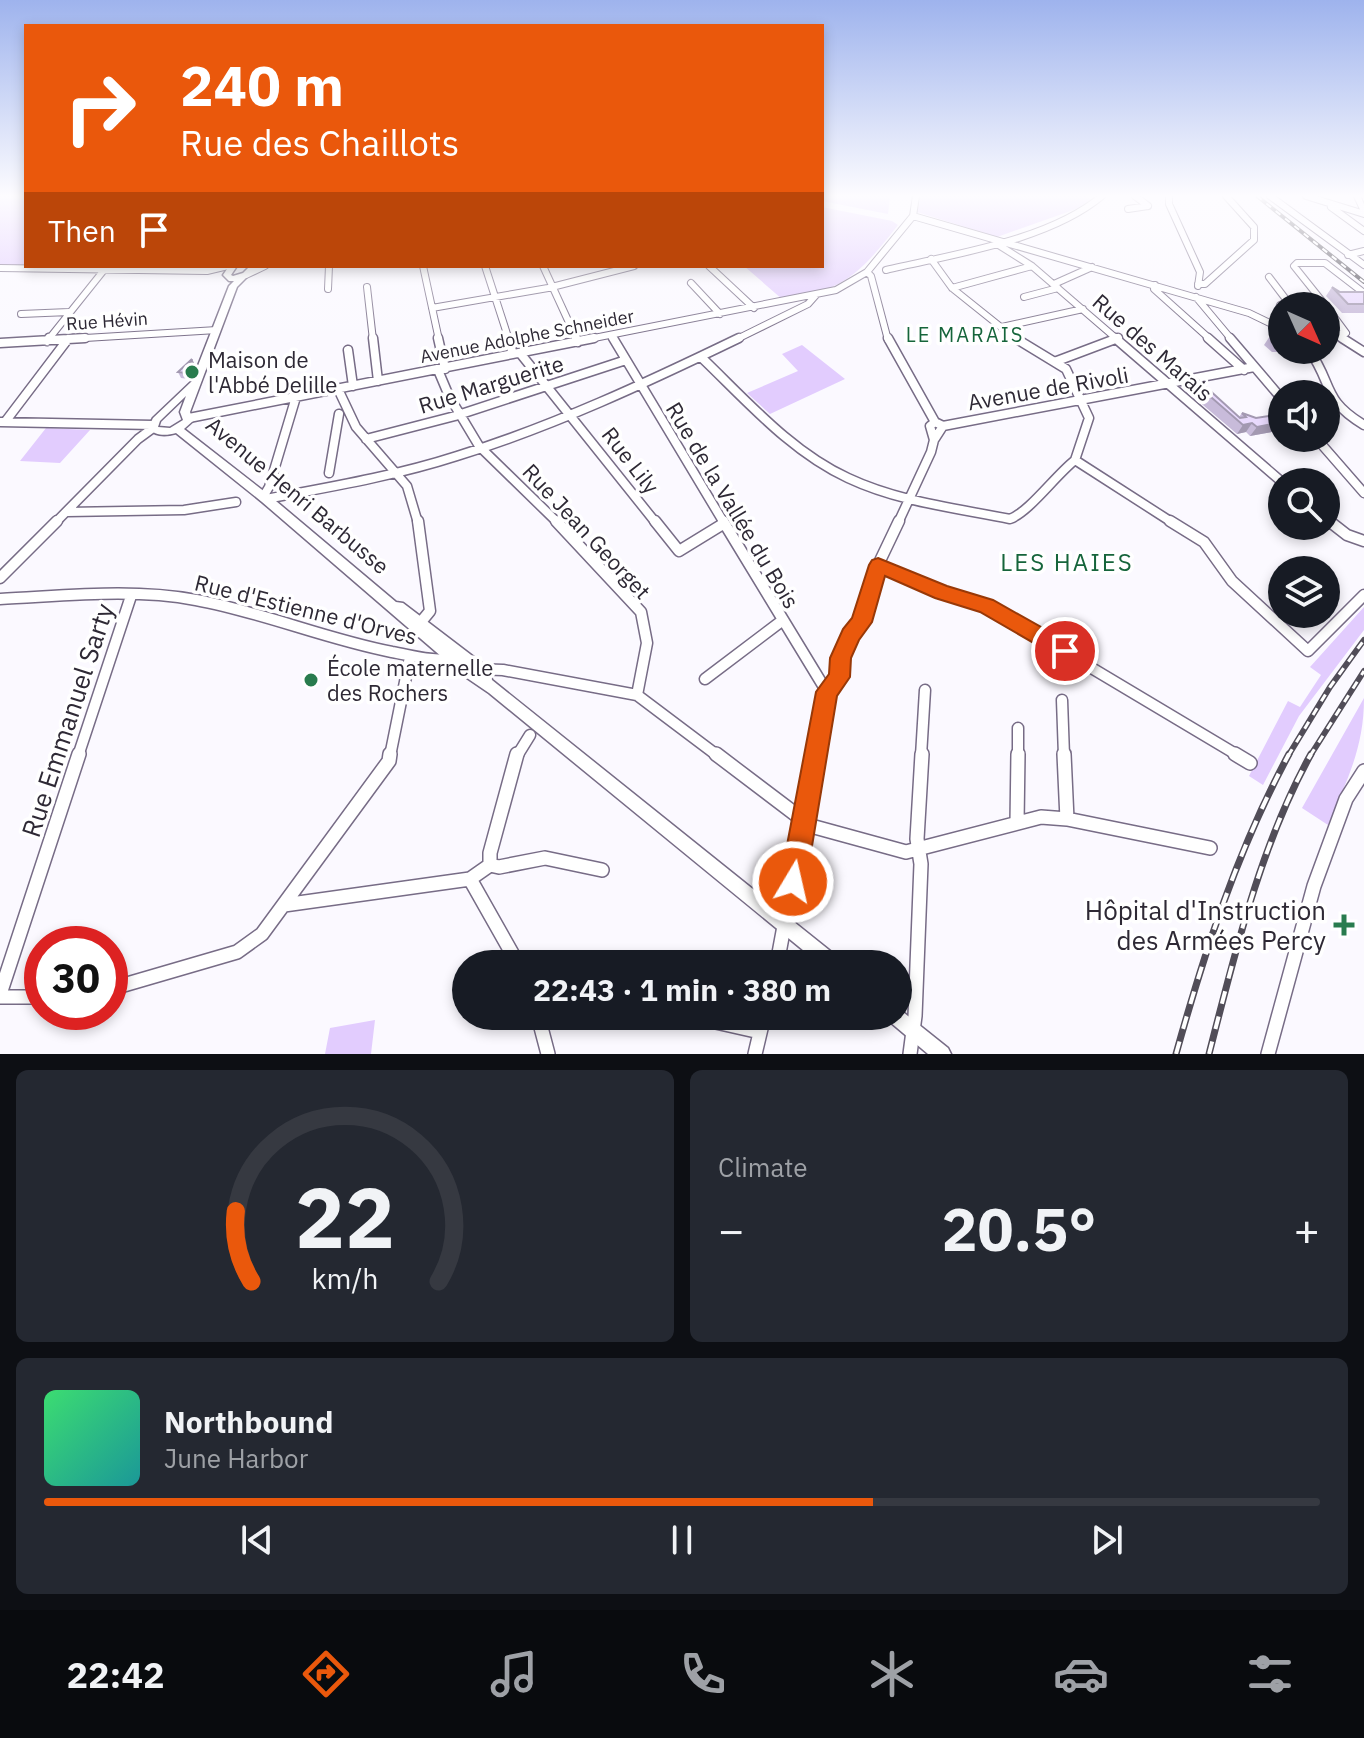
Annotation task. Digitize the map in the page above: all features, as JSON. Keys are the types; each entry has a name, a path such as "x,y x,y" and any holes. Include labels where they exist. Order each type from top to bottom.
{"main road":[{"path":"200,378 153,427 162,432 177,429 187,415 217,330 231,281 227,272 229,268"},
{"path":"231,281 244,276 252,268"},
{"path":"163,415 187,415"},
{"name":"Avenue Henri Barbusse","path":"177,429 816,950"},
{"path":"912,1029 942,1054"}],"street":[{"path":"780,950 827,692 840,677 841,658 850,635 861,622 878,565 931,452 938,427 889,343 871,276 867,272 889,245"},
{"path":"886,270 987,245"},
{"name":"Rue des Marais","path":"1004,245 1118,338 1268,470"},
{"path":"1012,245 1196,297 1268,321"},
{"path":"1188,245 1200,272 1196,297 1268,383"},
{"path":"1198,284 1205,284 1248,245"},
{"path":"1335,245 1364,265"},
{"path":"1348,255 1364,251"},
{"path":"701,357 809,454 829,468 908,498 1010,519 1026,513 1049,480 1075,460 1089,418 1066,369 1057,361 1026,347 952,288 931,259"},
{"path":"1315,292 1294,266 1297,263 1325,263 1364,293"},
{"path":"952,288 1032,266"},
{"path":"1024,297 1056,286 1092,267"},
{"path":"0,268 207,271 221,268"},
{"path":"244,276 263,268"},
{"path":"328,289 329,268"},
{"name":"Rue Jean Georget","path":"423,268 449,396 481,448 550,514 641,612 649,630 649,645 637,695"},
{"path":"486,268 517,354"},
{"path":"544,268 578,342"},
{"path":"432,308 553,287 625,268"},
{"path":"711,268 754,308"},
{"path":"47,341 104,270"},
{"path":"207,271 231,281"},
{"name":"Avenue Adolphe Schneider","path":"187,415 338,389 816,295 836,290 867,272"},
{"path":"1269,277 1281,292"},
{"path":"691,283 720,314"},
{"path":"1155,285 1154,289 1244,370"},
{"path":"367,287 378,381"},
{"path":"264,498 342,485 481,448 640,386 808,304 816,295"},
{"path":"1002,327 1083,309"},
{"path":"21,314 69,312"},
{"path":"619,324 625,333"},
{"name":"Rue Hévin","path":"0,343 217,330"},
{"name":"Rue de la Vallée du Bois","path":"611,335 827,692"},
{"path":"1340,337 1364,352"},
{"path":"1057,361 1118,338"},
{"path":"2,422 68,339"},
{"path":"348,350 353,386"},
{"name":"Rue Lily","path":"517,354 549,386 679,551 723,524"},
{"name":"Rue Marguerite","path":"366,439 460,414 626,360"},
{"path":"1319,364 1327,396 1333,405 1364,425"},
{"name":"Avenue de Rivoli","path":"938,427 1254,367"},
{"path":"338,389 352,419 366,439 407,486 417,516 430,611 418,625"},
{"path":"264,498 296,397"},
{"path":"329,473 339,414"},
{"path":"2,422 153,427"},
{"path":"0,578 153,427"},
{"path":"1328,452 1364,493"},
{"path":"1075,460 1204,542 1232,581 1308,651 1364,595"},
{"path":"67,512 184,510 236,502"},
{"path":"1340,529 1364,541"},
{"path":"878,565 942,592 986,605 1250,763"},
{"name":"Rue d'Estienne d'Orves","path":"0,599 131,596 194,600 410,657 430,661 446,659 450,652"},
{"name":"Rue Emmanuel Sarty","path":"0,996 131,596"},
{"path":"705,679 783,620"},
{"path":"128,984 237,952 262,934 389,761 410,657"},
{"path":"473,670 637,695 811,826 906,852 1041,817 1067,819 1210,848"},
{"path":"912,1029 921,864 925,690"},
{"path":"1062,700 1067,819"},
{"path":"1017,823 1018,728"},
{"path":"490,865 490,853 518,751 530,735"},
{"path":"1268,1054 1288,966 1317,872 1344,804 1364,771"},
{"path":"284,905 470,879 490,865 499,867 545,858 602,870"},
{"path":"470,879 510,950"},
{"path":"0,996 24,997"},
{"path":"542,1030 548,1054"},
{"path":"751,1030 760,1032 755,1054"},
{"path":"910,1054 912,1030"}],"shaded area":[{"path":"0,245 24,245 24,265 0,265"},
{"path":"824,245 881,245 869,260 842,282 820,291 782,299 746,268 824,268"},
{"path":"802,345 845,379 770,414 747,393 798,371 782,354"},
{"path":"46,428 90,430 60,463 20,461"},
{"path":"1364,607 1364,630 1299,716 1263,785 1249,776 1288,701 1300,707 1321,675 1310,667"},
{"path":"1364,698 1358,748 1328,825 1302,808"},
{"path":"375,1020 371,1054 325,1054 330,1028"}],"building":[{"path":"1340,292 1364,292 1364,304 1348,304"},
{"path":"192,359 186,373 178,372"},
{"path":"1195,377 1240,418 1246,417 1242,413 1256,418 1268,416 1268,425 1243,425 1189,378"}],"railway":[{"path":"1318,245 1364,282"},
{"path":"1288,756 1330,687 1364,640"},
{"path":"1310,756 1364,671"},
{"path":"1209,1054 1239,939 1263,863 1277,825 1311,754"},
{"path":"1176,1054 1238,863 1288,756"}],"place":[{"name":"Maison de l'Abbé Delille","path":"192,372"},
{"name":"École maternelle des Rochers","path":"311,680"},
{"name":"Hôpital d'Instruction des Armées Percy","path":"1344,925"}],"district":[{"name":"LE MARAIS","path":"965,334"},
{"name":"LES HAIES","path":"1067,562"}],"route":[{"path":"793,882 827,692 840,677 841,658 850,635 861,622 878,565 942,592 986,605 1065,651"}]}
